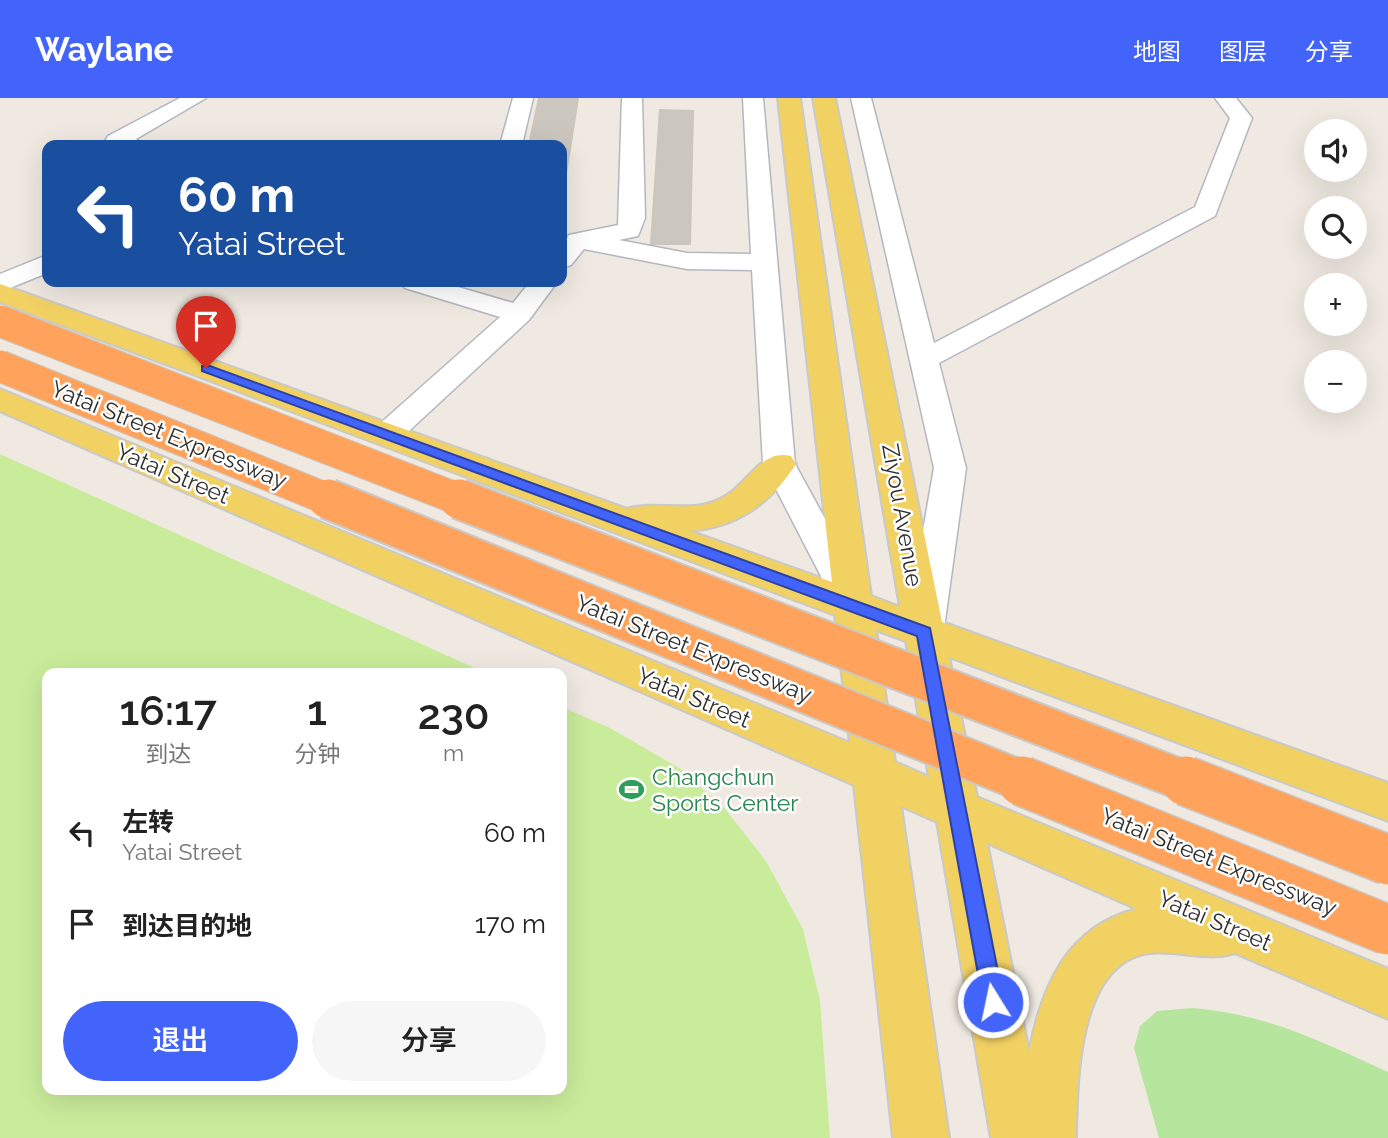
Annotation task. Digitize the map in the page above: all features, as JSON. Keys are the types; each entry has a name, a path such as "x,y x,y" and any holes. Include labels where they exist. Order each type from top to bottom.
{"highway":[{"name":"Yatai Street Expressway","path":"0,321 1388,860"},
{"name":"Yatai Street Expressway","path":"0,366 1388,930"}],"main road":[{"path":"789,98 921,1138"},
{"name":"Ziyou Avenue","path":"824,98 1019,1138"},
{"path":"0,292 1388,802"},
{"name":"Yatai Street","path":"0,399 1388,994"},
{"path":"609,517 674,520 708,517 751,499 779,464"},
{"path":"1048,1138 1058,1044 1070,997 1091,961 1110,943 1139,932 1197,930 1266,941"}],"street":[{"path":"118,140 197,98"},
{"path":"512,140 523,98"},
{"path":"570,239 629,231 633,218 632,98"},
{"path":"753,98 779,464 855,607"},
{"path":"861,98 950,468 925,632"},
{"path":"924,360 1206,211 1233,108"},
{"path":"570,239 687,261 764,262"},
{"path":"0,284 42,265"},
{"path":"430,287 519,314"},
{"path":"386,435 519,314 540,287"}],"green space":[{"name":"Changchun Sports Center","path":"0,454 475,668 42,668 42,1095 567,1095 567,709 610,728 679,768 726,810 766,861 803,929 820,1001 830,1138 0,1138"},
{"path":"1193,1008 1221,1011 1270,1023 1388,1072 1388,1138 1159,1138 1134,1048 1140,1026 1157,1011"}],"building":[{"path":"539,98 578,98 567,167 567,140 530,140"},
{"path":"660,110 693,111 690,244 651,244"}],"place":[{"name":"Changchun Sports Center","path":"632,789"}],"route":[{"path":"206,368 925,632 993,1002"}]}
